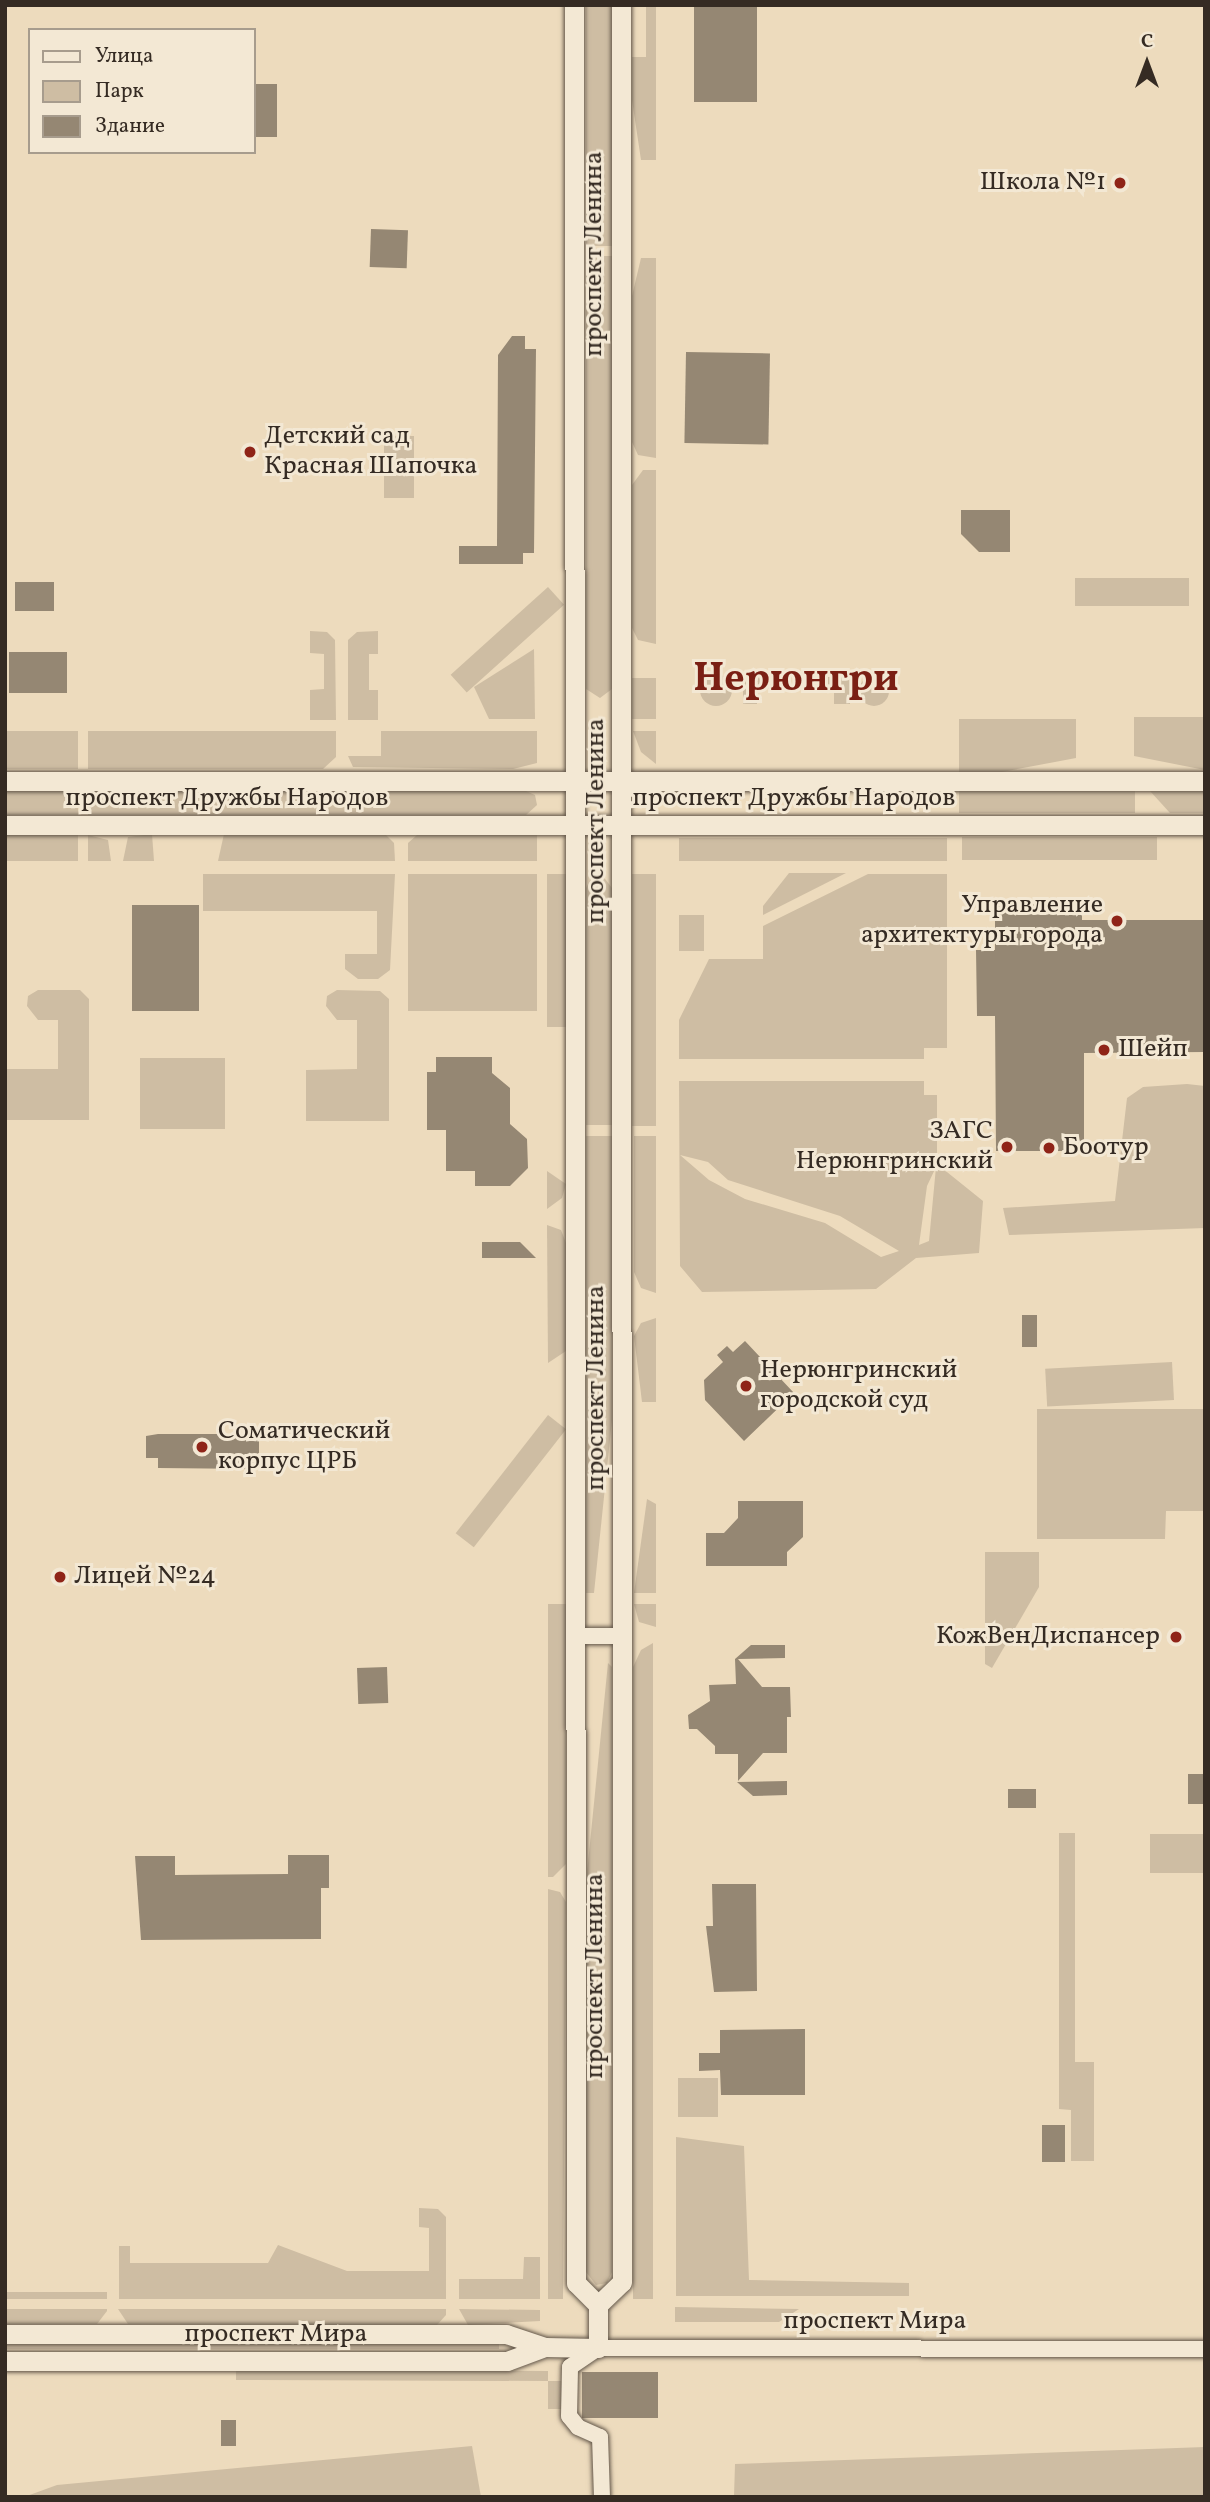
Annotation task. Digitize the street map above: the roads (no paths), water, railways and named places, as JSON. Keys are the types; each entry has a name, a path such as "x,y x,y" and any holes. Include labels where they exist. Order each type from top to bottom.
{"street":[{"name":"проспект Ленина","path":"574,5 576,2283 598,2305 622,2282 621,5"},
{"name":"проспект Дружбы Народов","path":"5,781 1205,781"},
{"name":"проспект Дружбы Народов","path":"5,825 1205,825"},
{"path":"576,1636 622,1636"},
{"path":"598,2305 598,2348 570,2367 569,2416 578,2427 600,2437 601,2497"},
{"name":"проспект Мира","path":"5,2334 506,2334 545,2347 598,2348 1205,2349"},
{"name":"проспект Мира","path":"5,2361 507,2361 545,2347"}],"place":[{"name":"Школа №1","path":"1120,183"},
{"name":"Детский сад Красная Шапочка","path":"250,452"},
{"name":"Управление архитектуры города","path":"1117,921"},
{"name":"Шейп","path":"1104,1050"},
{"name":"ЗАГС Нерюнгринский","path":"1007,1147"},
{"name":"Боотур","path":"1049,1148"},
{"name":"Нерюнгринский городской суд","path":"746,1386"},
{"name":"Соматический корпус ЦРБ","path":"202,1447"},
{"name":"Лицей №24","path":"60,1577"},
{"name":"КожВенДиспансер","path":"1176,1637"}],"district":[{"name":"Нерюнгри","path":"796,680"}]}
